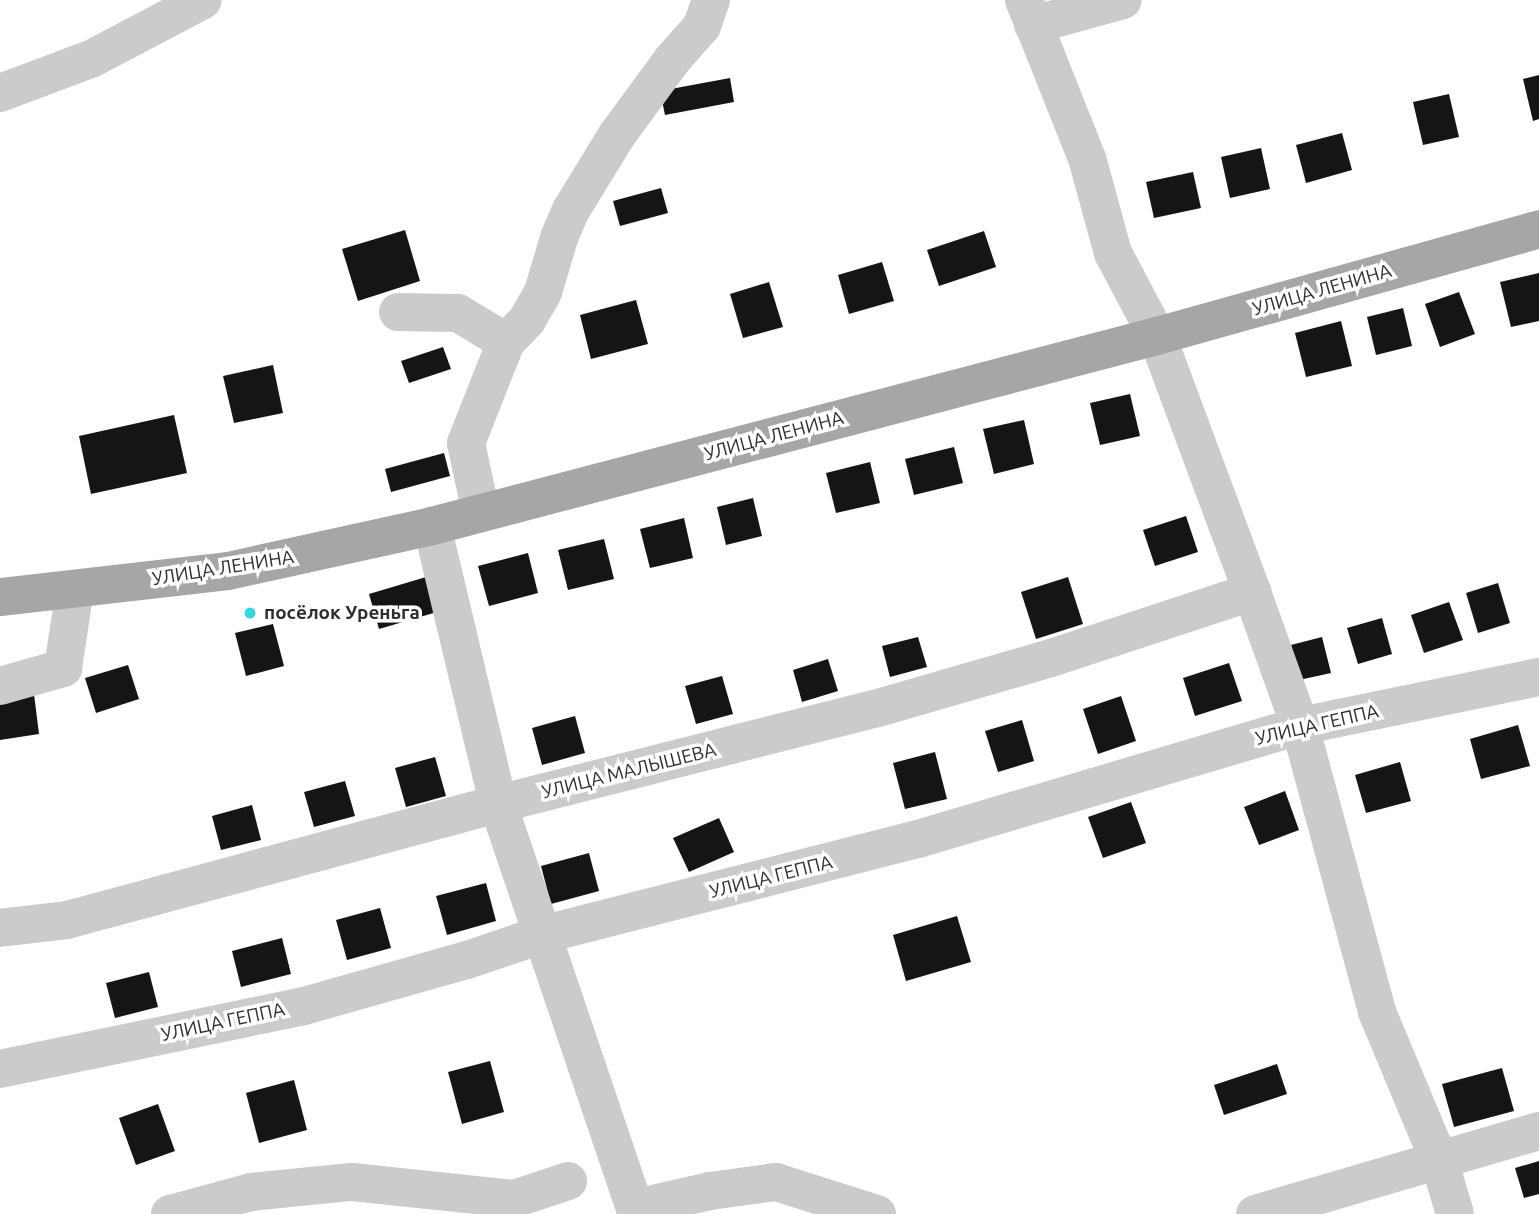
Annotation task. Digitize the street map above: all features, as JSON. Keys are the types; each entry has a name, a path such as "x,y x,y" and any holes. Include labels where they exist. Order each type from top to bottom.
{"main road":[{"name":"УЛИЦА ЛЕНИНА","path":"0,597 228,571 432,526 1157,336 1539,229"}],"street":[{"path":"0,93 93,58 203,0"},
{"path":"481,513 466,443 506,342 527,320 543,292 559,238 571,210 617,135 672,60 702,26 711,0"},
{"path":"1123,0 1029,12 1087,158 1113,253 1157,336 1300,726 1377,1012 1438,1160 1455,1214"},
{"path":"398,312 458,313 506,342"},
{"path":"432,526 498,804 636,1211 710,1191 776,1182 877,1214"},
{"path":"0,686 63,668 75,589"},
{"name":"УЛИЦА МАЛЫШЕВА","path":"0,928 66,920 498,804 891,704 1051,658 1252,592"},
{"name":"УЛИЦА ГЕППА","path":"0,1069 304,1006 467,960 541,935 918,839 1300,726 1539,677"},
{"path":"1255,1214 1539,1131"},
{"path":"170,1214 251,1192 352,1182 514,1199 568,1181"}],"building":[{"path":"1539,75 1539,119 1533,121 1523,79"},
{"path":"730,78 734,102 665,115 660,91"},
{"path":"1449,94 1459,137 1423,145 1413,102"},
{"path":"1342,133 1352,170 1306,183 1296,145"},
{"path":"1261,148 1270,189 1230,198 1221,157"},
{"path":"1193,172 1201,208 1154,218 1146,182"},
{"path":"661,188 668,213 620,226 613,201"},
{"path":"405,230 420,281 358,301 342,249"},
{"path":"984,231 996,267 939,286 927,250"},
{"path":"882,262 894,301 849,314 838,275"},
{"path":"1539,273 1539,321 1511,327 1500,282"},
{"path":"769,282 783,327 743,338 730,294"},
{"path":"1459,292 1475,334 1440,347 1425,304"},
{"path":"636,300 648,344 591,359 580,315"},
{"path":"1403,308 1412,346 1376,355 1367,317"},
{"path":"1341,321 1352,366 1306,377 1295,333"},
{"path":"443,347 451,369 409,383 401,361"},
{"path":"273,365 283,413 234,423 223,376"},
{"path":"1130,394 1140,436 1100,445 1090,403"},
{"path":"174,415 187,473 91,494 79,436"},
{"path":"1024,420 1034,464 994,474 983,429"},
{"path":"954,447 963,483 914,495 905,459"},
{"path":"444,453 450,476 391,492 385,469"},
{"path":"870,462 880,503 836,513 826,473"},
{"path":"753,498 762,536 726,545 717,507"},
{"path":"1186,516 1198,552 1155,566 1143,530"},
{"path":"684,518 693,558 650,568 640,529"},
{"path":"604,539 614,579 568,590 558,550"},
{"path":"528,553 538,593 489,606 478,566"},
{"path":"426,577 437,612 379,629 369,594"},
{"path":"1068,577 1083,624 1036,639 1021,592"},
{"path":"1498,583 1510,623 1478,633 1466,593"},
{"path":"1449,602 1463,640 1424,653 1411,615"},
{"path":"1382,618 1392,654 1358,664 1347,628"},
{"path":"273,624 284,666 246,676 235,633"},
{"path":"918,637 927,667 890,677 882,646"},
{"path":"1322,637 1331,673 1299,680 1291,645"},
{"path":"828,659 838,691 802,702 793,670"},
{"path":"1229,663 1242,701 1195,716 1183,678"},
{"path":"128,665 139,699 96,713 85,678"},
{"path":"722,676 733,714 696,724 685,686"},
{"path":"34,694 39,734 0,740 0,699"},
{"path":"1121,696 1136,741 1098,754 1083,709"},
{"path":"575,716 585,753 542,765 532,728"},
{"path":"1022,720 1034,761 998,772 985,731"},
{"path":"1518,725 1530,766 1481,779 1470,739"},
{"path":"935,752 947,799 905,809 893,763"},
{"path":"435,757 446,796 406,807 395,768"},
{"path":"1400,762 1411,801 1366,813 1355,775"},
{"path":"345,781 355,816 314,827 304,792"},
{"path":"1285,791 1299,830 1259,845 1244,807"},
{"path":"1131,802 1146,843 1103,858 1088,817"},
{"path":"252,805 261,840 221,850 212,816"},
{"path":"719,818 734,852 689,872 673,838"},
{"path":"589,853 599,891 551,904 541,866"},
{"path":"486,883 496,921 447,935 436,896"},
{"path":"380,908 391,948 347,960 336,920"},
{"path":"957,916 971,962 906,981 893,935"},
{"path":"282,938 291,974 241,987 232,951"},
{"path":"149,972 158,1007 115,1018 106,983"},
{"path":"490,1061 504,1112 462,1124 448,1072"},
{"path":"1277,1064 1287,1094 1224,1115 1214,1085"},
{"path":"1502,1068 1514,1111 1454,1127 1442,1084"},
{"path":"294,1080 307,1130 259,1143 246,1093"},
{"path":"158,1104 175,1151 136,1165 119,1118"},
{"path":"1539,1161 1539,1194 1524,1198 1515,1168"}],"place":[{"name":"посёлок Уреньга","path":"250,613"}]}
